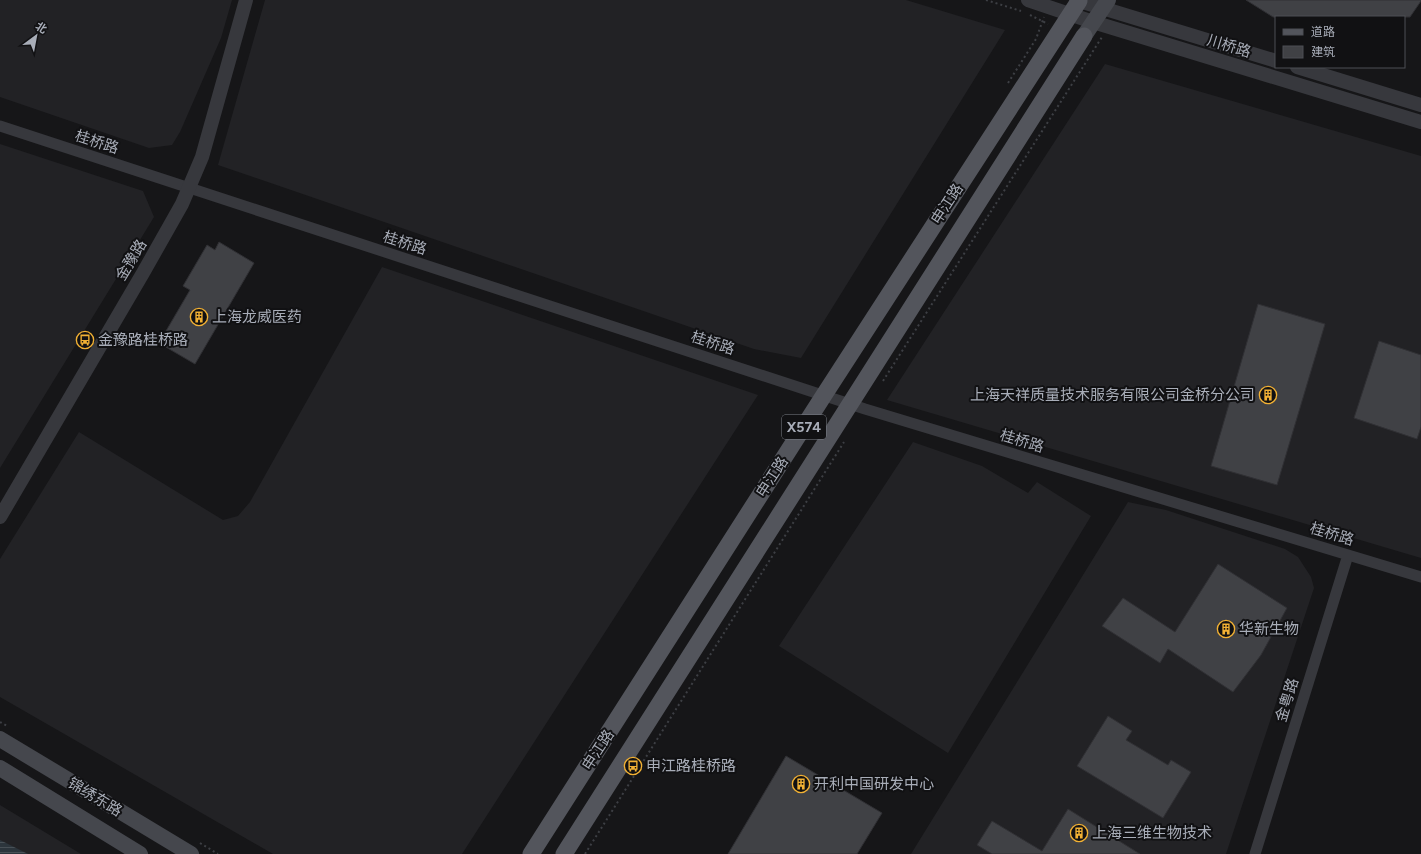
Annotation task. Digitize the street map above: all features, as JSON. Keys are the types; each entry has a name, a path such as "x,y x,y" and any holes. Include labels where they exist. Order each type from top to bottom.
{"main road":[{"name":"申江路","path":"531,854 1076,4"},
{"name":"申江路","path":"564,854 1105,4"},
{"name":"锦绣东路","path":"0,739 191,854"},
{"name":"锦绣东路","path":"0,768 140,854"}],"street":[{"name":"金豫路","path":"0,517 174,221 190,188 202,157 246,0"},
{"name":"川桥路","path":"1028,0 1076,4 1105,4 1275,61"},
{"name":"川桥路","path":"1076,4 1089,29 1109,27 1421,122"},
{"path":"1300,68 1421,105"},
{"name":"桂桥路","path":"0,126 824,396 1421,577"},
{"name":"金粤路","path":"1255,854 1348,555"}],"path":[{"path":"880,385 1109,27"},
{"path":"585,854 845,440"}],"shaded area":[{"path":"0,0 232,0 221,38 180,132 172,145 149,148 0,97"},
{"path":"265,0 906,0 1005,30 801,358 754,349 218,165"},
{"path":"1105,64 1421,156 1421,558 887,400"},
{"path":"0,144 143,191 154,217 0,468"},
{"path":"382,267 758,395 462,854 273,854 0,697 0,559 79,432 223,520 238,516 250,502"},
{"path":"913,442 982,466 1028,493 1037,482 1091,516 948,753 779,646"},
{"path":"1128,502 1166,510 1285,549 1298,557 1311,577 1314,588 1226,854 911,854"},
{"path":"0,805 81,854 0,854"},
{"path":"0,840 28,854 0,854"}],"building":[{"path":"1246,0 1421,0 1410,17 1273,17"},
{"name":"上海龙威医药","path":"219,242 254,263 195,364 159,343 190,290 183,286 207,245 215,250"},
{"name":"上海天祥质量技术服务有限公司金桥分公司","path":"1258,304 1325,324 1277,485 1211,466"},
{"path":"1379,341 1421,355 1421,427 1417,439 1354,418"},
{"name":"华新生物","path":"1218,564 1287,608 1261,655 1233,692 1168,649 1160,663 1102,626 1123,598 1175,632"},
{"path":"1108,716 1132,731 1126,740 1168,765 1171,760 1191,772 1163,818 1077,766"},
{"name":"开利中国研发中心","path":"786,756 882,813 857,854 728,854"},
{"name":"上海三维生物技术","path":"1068,809 1140,854 992,854 977,845 992,821 1042,851"}],"place":[{"name":"上海龙威医药","path":"199,317"},
{"name":"金豫路桂桥路","path":"85,340"},
{"name":"上海天祥质量技术服务有限公司金桥分公司","path":"1268,395"},
{"name":"华新生物","path":"1226,629"},
{"name":"申江路桂桥路","path":"633,766"},
{"name":"开利中国研发中心","path":"801,784"},
{"name":"上海三维生物技术","path":"1079,833"}]}
